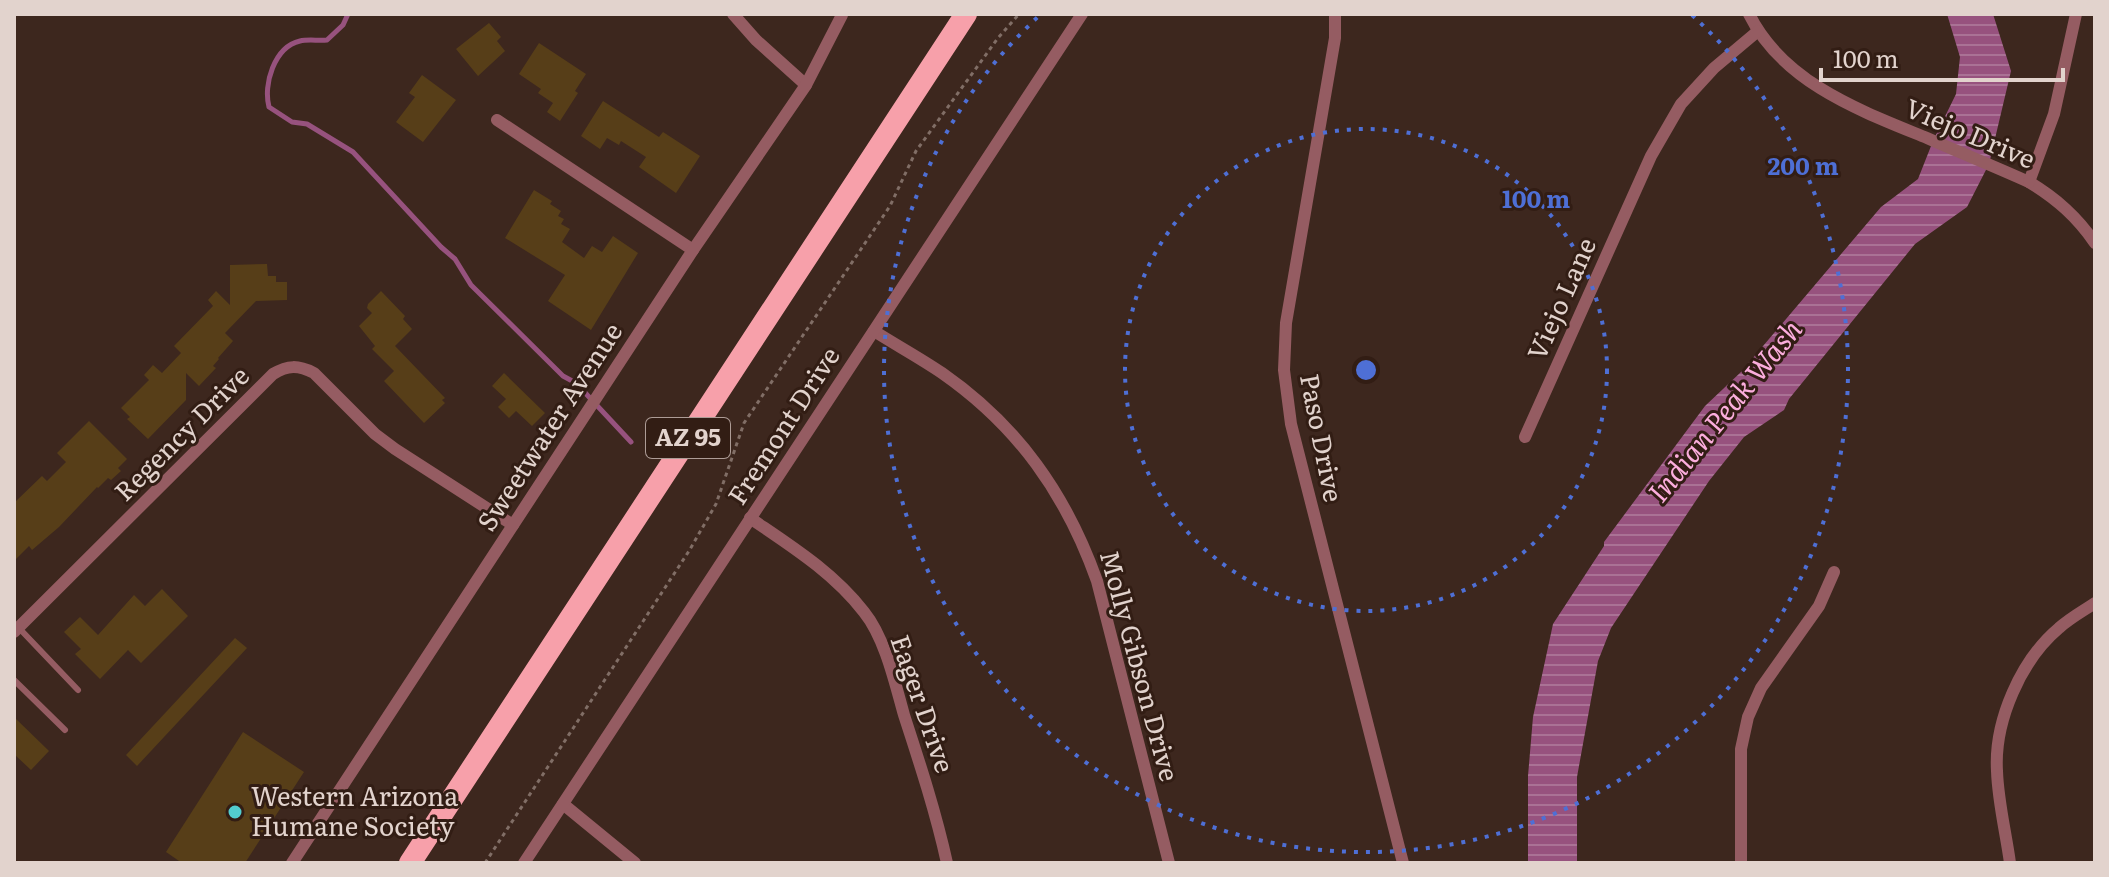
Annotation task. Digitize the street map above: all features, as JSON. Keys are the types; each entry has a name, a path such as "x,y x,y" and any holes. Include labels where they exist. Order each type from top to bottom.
{"highway":[{"name":"AZ 95","path":"410,863 966,14"}],"street":[{"path":"733,14 756,40 806,85"},
{"name":"Sweetwater Avenue","path":"292,863 693,250 806,85 842,14"},
{"name":"Fremont Drive","path":"524,863 1082,14"},
{"name":"Paso Drive","path":"1335,14 1335,38 1286,323 1284,370 1291,424 1403,863"},
{"name":"Viejo Drive","path":"1749,14 1758,31 1814,85 1848,106 2029,182 2057,199 2095,243"},
{"path":"2029,182 2054,114 2076,14"},
{"name":"Viejo Lane","path":"1525,437 1651,156 1681,104 1714,68 1758,31"},
{"path":"497,120 693,250"},
{"name":"Molly Gibson Drive","path":"874,331 943,374 986,409 1023,445 1068,511 1097,581 1169,863"},
{"name":"Regency Drive","path":"16,629 273,374 285,366 302,367 314,373 375,434 513,525"},
{"name":"Eager Drive","path":"750,518 813,561 866,614 887,659 939,826 947,863"},
{"path":"1741,863 1741,749 1748,717 1761,688 1819,606 1834,572"},
{"path":"2010,863 1996,769 2002,724 2015,686 2035,655 2058,628 2095,603"},
{"path":"563,804 635,863"}],"lane":[{"path":"16,629 78,690"},
{"path":"14,680 65,730"}],"path":[{"path":"485,863 689,551 716,504 744,423 890,206 916,151 1019,14"}],"water":[{"name":"Indian Peak Wash","path":"1947,14 1993,14 2011,71 1989,164 1967,207 1915,244 1789,399 1784,410 1744,437 1709,481 1611,628 1598,661 1577,777 1577,863 1528,863 1528,776 1533,717 1553,624 1604,542 1705,406 1741,372 1881,207 1918,179 1956,94 1960,57"}],"building":[{"path":"489,23 501,37 497,41 505,51 478,76 456,49"},
{"path":"539,43 586,74 560,121 547,112 553,103 538,93 541,89 519,74"},
{"path":"422,75 456,100 423,142 396,122 415,97 409,93"},
{"path":"603,101 659,137 663,132 700,156 676,193 639,167 646,157 621,141 619,145 607,138 600,149 581,136"},
{"path":"534,190 561,211 558,216 564,219 561,224 570,229 562,242 584,258 592,246 602,252 613,236 638,253 591,330 548,301 565,275 505,238"},
{"path":"267,264 268,276 276,276 276,282 287,282 287,300 256,301 225,333 233,341 218,358 213,366 216,368 199,386 186,373 186,400 148,439 127,419 130,417 121,408 149,380 144,375 153,365 162,373 181,353 174,346 213,306 208,300 216,291 230,305 230,265"},
{"path":"381,291 405,316 403,319 412,329 395,346 445,398 442,400 445,403 424,423 384,381 394,371 372,349 375,346 359,326 372,313 367,308 368,304"},
{"path":"504,373 545,413 532,426 516,411 509,418 498,407 506,399 492,386"},
{"path":"89,421 127,459 118,468 121,471 97,487 59,527 32,550 29,546 14,561 14,503 42,476 47,481 66,462 57,453"},
{"path":"162,589 188,616 141,663 128,650 100,679 75,654 81,649 64,632 80,617 98,635 134,595 145,606"},
{"path":"235,638 247,648 137,766 126,755"},
{"path":"14,717 49,751 31,770 14,754"},
{"name":"Western Arizona Humane Society","path":"243,732 304,772 245,863 182,863 166,852"}],"waterway":[{"path":"348,14 343,25 327,40 300,41 283,51 269,78 269,107 292,122 307,124 353,152 455,259 471,285 563,376 576,383 631,442"}],"place":[{"name":"Western Arizona Humane Society","path":"235,812"}]}
